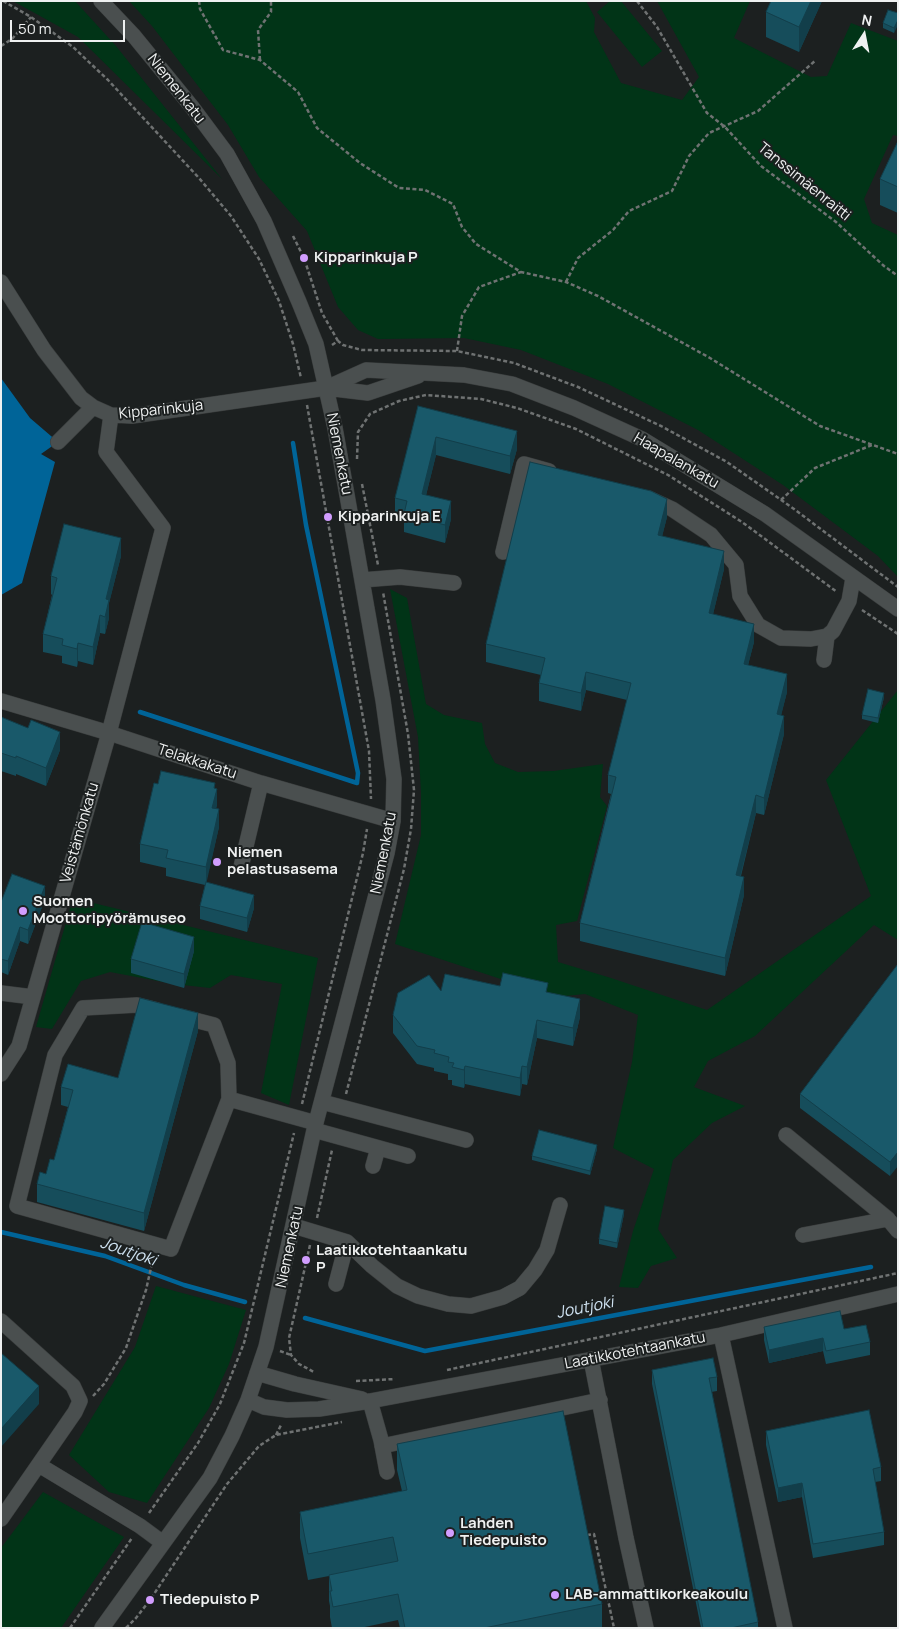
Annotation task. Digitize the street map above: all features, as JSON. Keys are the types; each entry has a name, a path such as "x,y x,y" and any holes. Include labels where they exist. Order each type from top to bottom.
{"street":[{"name":"Niemenkatu","path":"101,1 134,36 227,154 264,221 316,344 335,428 384,700 394,779 393,821 387,853 315,1126 266,1347 248,1400 210,1478 102,1628"},
{"name":"Kipparinkuja","path":"1,282 44,350 81,398 93,407 111,415 132,416 326,388"},
{"name":"Haapalankatu","path":"326,388 366,370 464,375 512,384 574,408 642,440 765,514 898,610"},
{"name":"Haapalankatu","path":"326,388 368,393 426,374"},
{"path":"58,442 93,407"},
{"name":"Veistämönkatu","path":"1,1074 19,1046 109,732 163,528 106,452 111,415"},
{"path":"503,552 524,464 560,474"},
{"path":"633,494 652,499 672,509 712,535 736,565 740,596 758,625 781,638 811,639 827,636 833,631 849,601 853,578"},
{"path":"362,580 400,577 454,583"},
{"path":"824,660 827,636"},
{"name":"Telakkakatu","path":"1,701 109,732 261,782 393,821"},
{"path":"241,867 261,782"},
{"path":"1,993 33,997"},
{"path":"137,1005 214,1025 228,1063 229,1099 171,1249 17,1206 56,1055 83,1008 137,1005"},
{"path":"229,1099 315,1126 336,1136 408,1156"},
{"path":"322,1102 466,1140"},
{"path":"786,1135 893,1225"},
{"path":"373,1166 378,1148"},
{"path":"294,1226 347,1242 372,1266 397,1286 418,1296 448,1304 471,1306 503,1297 520,1288 536,1270 547,1250 560,1205"},
{"path":"803,1235 893,1225"},
{"path":"336,1284 347,1242"},
{"name":"Laatikkotehtaankatu","path":"248,1400 264,1407 287,1410 318,1409 370,1401 721,1335 898,1294"},
{"path":"1,1321 73,1386 80,1401 75,1412 1,1519"},
{"path":"721,1335 785,1628"},
{"path":"591,1359 622,1521 646,1628"},
{"name":"Laatikkotehtaankatu","path":"257,1373 295,1384 370,1401"},
{"path":"382,1446 600,1400"},
{"path":"370,1401 387,1472"},
{"path":"39,1465 140,1526 163,1543"}],"path":[{"path":"199,1 200,8 224,50 260,60 298,92 317,128 360,164 399,188 425,190 452,204 462,227 476,244 521,272 566,282 598,296 710,358 820,426 898,454"},
{"path":"260,60 258,30 271,12 271,1"},
{"name":"Tanssimäenraitti","path":"637,1 657,27 707,113 725,127 761,166 836,222 884,266 898,276"},
{"path":"1,46 12,39 31,17"},
{"path":"566,282 578,258 613,230 629,211 672,191 689,156 709,133 758,111 816,60"},
{"path":"293,236 304,258 322,313 338,341"},
{"path":"457,351 462,316 479,286 521,272"},
{"path":"357,459 358,432 370,414 399,401 426,395 481,398 517,408 576,429 668,475 742,522 849,601 898,634"},
{"path":"781,500 815,468 872,445"},
{"path":"342,1107 404,870 411,829 414,790 408,734 381,578 361,477"},
{"path":"316,1373 299,1364 290,1355 289,1338 336,1136"},
{"path":"375,1247 412,1254 425,1251"},
{"path":"80,1401 91,1398 98,1391 126,1348 152,1263"},
{"path":"442,1371 898,1273"},
{"path":"349,1381 403,1379"},
{"path":"126,1628 150,1600 227,1484 259,1446 276,1434 349,1421"},
{"path":"583,1535 594,1534 614,1628"}],"green space":[{"path":"13,1 75,1 116,46 222,179 78,37"},
{"path":"129,1 586,1 595,18 594,32 621,83 682,100 699,77 657,1 750,1 734,38 811,77 827,76 851,23 898,41 898,136 893,135 864,199 872,223 898,235 898,577 878,556 783,485 698,430 608,384 521,350 464,338 378,339 358,330 338,307 307,231 259,177 228,125 152,26"},
{"path":"610,1 621,1 662,51 642,67 597,12"},
{"path":"390,589 407,598 426,704 444,715 482,723 485,744 495,763 518,772 554,771 603,764 600,797 607,806 577,921 556,925 558,962 707,1010 871,896 826,780 898,690 898,940 874,925 755,1036 708,1061 694,1087 745,1106 712,1123 673,1160 658,1229 677,1258 651,1266 638,1288 619,1287 633,1231 654,1169 613,1148 632,1062 638,1015 585,994 555,997 395,944 421,835 421,793 418,737"},
{"path":"73,898 318,958 289,1105 261,1093 282,984 231,975 210,988 174,984 110,972 81,981 52,1029 36,1027"},
{"path":"156,1286 246,1310 229,1364 209,1408 147,1503 109,1492 69,1455 135,1347"},
{"path":"43,1492 124,1537 61,1628 1,1628 1,1548"}],"water":[{"path":"1,378 30,418 58,442 41,454 55,462 22,583 1,595"}],"building":[{"path":"771,1 811,1 799,27 766,12"},
{"path":"888,10 898,13 898,20 894,28 883,23"},
{"path":"898,141 898,187 880,179"},
{"path":"418,406 517,431 510,456 436,437 422,494 451,501 445,525 404,514 407,501 395,498"},
{"path":"530,462 651,491 667,499 658,535 724,551 709,613 754,624 744,664 787,674 777,714 784,716 764,798 756,795 736,875 744,877 725,958 580,923 616,777 608,775 631,683 586,672 581,693 539,683 545,658 486,644"},
{"path":"64,524 121,538 106,599 109,600 105,617 100,615 93,647 78,643 77,649 62,645 63,639 43,634 57,578 51,576"},
{"path":"868,689 884,693 878,718 862,715"},
{"path":"1,717 28,728 31,720 60,732 46,768 16,756 16,758 1,753"},
{"path":"161,771 215,783 214,788 217,789 212,808 219,809 206,867 166,858 168,850 140,844 154,783 158,784"},
{"path":"12,874 45,886 28,930 20,927 8,961 1,959 1,902"},
{"path":"206,882 254,895 247,918 200,906"},
{"path":"142,922 194,937 184,974 131,959"},
{"path":"898,964 898,1152 890,1162 800,1094"},
{"path":"503,973 548,983 546,992 580,999 573,1028 537,1020 527,1067 522,1066 520,1078 465,1066 464,1070 452,1067 454,1063 448,1062 449,1057 434,1053 435,1050 417,1046 393,1015 398,993 429,975 441,991 445,974 500,986"},
{"path":"140,998 198,1013 144,1213 37,1184 40,1172 46,1174 50,1159 54,1160 73,1090 61,1087 68,1064 118,1078"},
{"path":"539,1130 597,1145 590,1171 532,1156"},
{"path":"605,1206 624,1210 617,1243 599,1239"},
{"path":"840,1311 844,1329 866,1325 870,1342 826,1351 823,1338 769,1350 764,1327"},
{"path":"1,1353 39,1386 1,1429"},
{"path":"713,1358 717,1377 709,1378 758,1622 731,1628 703,1628 652,1370"},
{"path":"869,1410 881,1467 873,1469 884,1532 813,1544 802,1483 778,1488 766,1431"},
{"path":"563,1411 602,1604 484,1628 405,1628 398,1594 333,1607 329,1575 398,1561 393,1537 308,1554 300,1512 407,1490 397,1444"}],"waterway":[{"path":"140,712 357,783 358,773 306,525 293,443"},
{"name":"Joutjoki","path":"1,1232 105,1256 184,1285 245,1302"},
{"name":"Joutjoki","path":"305,1318 425,1351 871,1267"}],"place":[{"name":"Kipparinkuja P","path":"304,258"},
{"name":"Kipparinkuja E","path":"328,517"},
{"name":"Niemen pelastusasema","path":"217,862"},
{"name":"Suomen Moottoripyörämuseo","path":"23,911"},
{"name":"Laatikkotehtaankatu P","path":"306,1260"},
{"name":"Lahden Tiedepuisto","path":"450,1533"},
{"name":"LAB-ammattikorkeakoulu","path":"555,1595"},
{"name":"Tiedepuisto P","path":"150,1600"}]}
